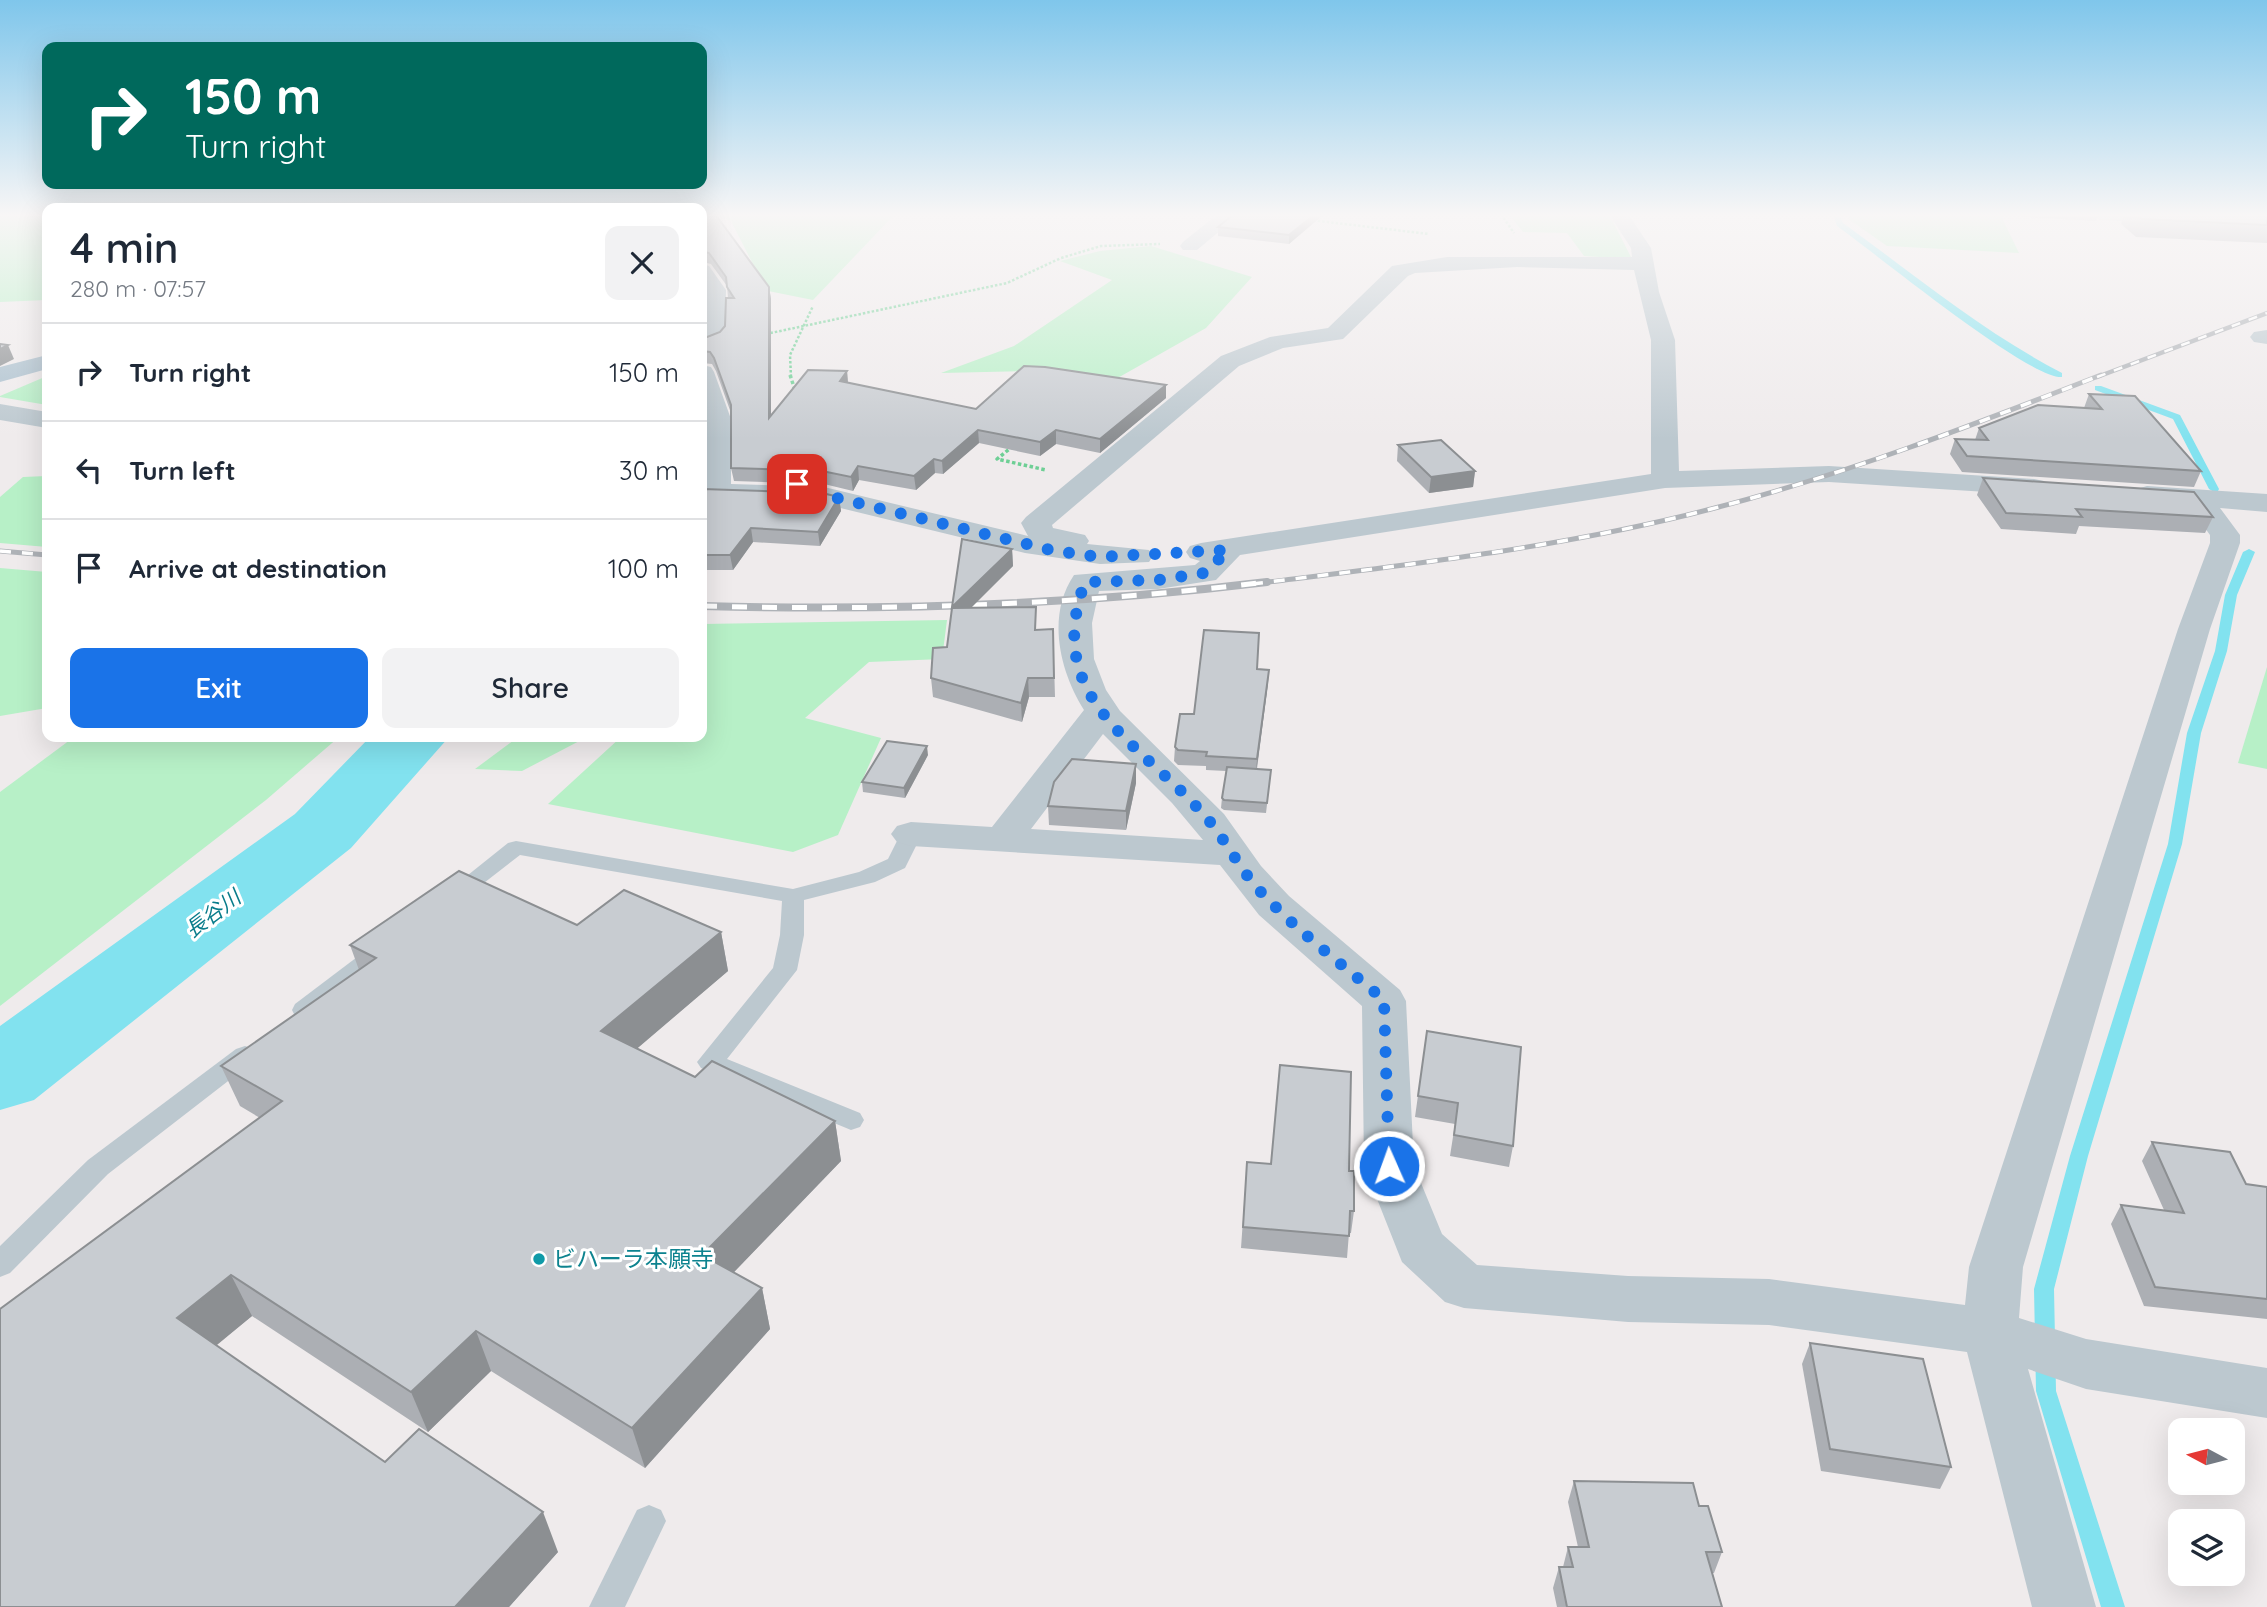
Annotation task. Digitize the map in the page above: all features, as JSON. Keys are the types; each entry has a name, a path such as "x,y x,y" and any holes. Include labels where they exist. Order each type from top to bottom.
{"main road":[{"path":"0,374 42,363"}],"street":[{"path":"707,340 714,289"},
{"path":"1158,556 1150,544 1079,542 1042,534 1035,523 1230,361 1278,342 1335,334 1381,289"},
{"path":"1650,289 1663,340 1665,480"},
{"path":"707,387 718,419 709,493 837,498 1051,550 1098,557 1158,556 1228,550 1665,480 1829,474 2061,489"},
{"path":"0,412 42,419"},
{"path":"2115,493 2267,503"},
{"path":"2064,1607 1990,1332 1996,1267 2194,629 2225,543 2225,535 2197,498"},
{"path":"1228,550 1205,573 1158,580 1085,582 1074,621 1075,651 1086,687 1101,712 1129,744 1209,821 1259,891 1384,1000 1389,1166 1421,1247 1464,1286 1628,1299 1769,1302 1990,1332 2087,1364 2267,1393"},
{"path":"1003,840 1101,712"},
{"path":"911,834 1233,854"}],"lane":[{"path":"439,906 516,848 793,896 867,877 897,863 911,834"},
{"path":"793,896 792,935 785,970 710,1062 851,1120"},
{"path":"285,1024 395,940"},
{"path":"0,1265 98,1167 263,1041"},
{"path":"607,1607 649,1521"}],"path":[{"path":"707,340 806,327 980,289"},
{"path":"798,396 789,376 791,344 806,327 813,306"},
{"path":"1016,443 996,459 1088,479"}],"green space":[{"path":"0,289 42,289 42,300 0,302"},
{"path":"758,289 823,289 813,300"},
{"path":"1099,289 1241,289 1206,328 1107,384 1034,371 941,373 1014,346"},
{"path":"42,378 42,404 0,396"},
{"path":"42,476 42,547 0,543 0,497 23,477"},
{"path":"0,568 42,572 42,709 0,716"},
{"path":"947,620 942,659 869,662 805,718 881,738 838,835 793,852 548,804 616,742 707,742 707,624"},
{"path":"2267,667 2267,769 2238,763"},
{"path":"67,742 333,742 266,800 0,1006 0,792"},
{"path":"511,742 577,742 522,771 475,769"}],"building":[{"path":"728,289 769,289 769,418 808,370 847,371 840,381 976,409 1024,366 1166,385 1100,439 1056,430 1040,442 978,430 942,461 934,459 914,476 858,466 851,477 822,471 731,468 731,405 714,358 707,352 707,337 720,332 725,326 726,298 734,298"},
{"path":"2089,394 2135,396 2201,471 1967,456 1955,439 1988,440 1979,428 2038,405 2102,409"},
{"path":"1441,440 1475,471 1431,477 1398,445"},
{"path":"1983,478 2194,492 2213,517 2076,509 2082,517 2006,513"},
{"path":"707,489 822,493 839,497 818,532 751,528 730,555 707,555"},
{"path":"962,539 1012,549 952,607"},
{"path":"1036,607 1035,630 1053,629 1054,678 1028,678 1021,703 931,678 933,648 947,647 952,608"},
{"path":"1204,630 1259,633 1257,669 1269,670 1257,759 1206,756 1207,752 1178,750 1175,747 1180,714 1194,714"},
{"path":"887,741 927,746 904,788 862,782"},
{"path":"1072,759 1136,764 1126,811 1048,806 1054,782"},
{"path":"1227,767 1271,770 1267,803 1224,800 1222,798"},
{"name":"ビハーラ本願寺","path":"459,871 577,925 624,890 721,932 601,1031 695,1077 712,1061 835,1121 702,1255 762,1288 632,1428 476,1331 411,1392 231,1275 177,1318 385,1462 419,1429 543,1512 455,1607 0,1607 0,1309 282,1101 221,1066 376,958 350,945"},
{"path":"1427,1031 1521,1047 1513,1146 1454,1135 1458,1103 1418,1096"},
{"path":"1280,1065 1351,1072 1349,1171 1354,1171 1354,1211 1350,1211 1349,1236 1243,1227 1247,1162 1271,1164"},
{"path":"2152,1142 2230,1152 2246,1184 2267,1187 2267,1299 2155,1287 2121,1205 2184,1213"},
{"path":"1810,1343 1923,1359 1951,1467 1830,1449"},
{"path":"1574,1481 1693,1483 1699,1506 1708,1506 1722,1552 1706,1552 1722,1607 1567,1607 1559,1567 1573,1567 1568,1547 1589,1547"}],"waterway":[{"path":"1926,289 2001,343 2059,375"},
{"path":"2098,388 2177,417 2214,489"},
{"path":"2113,1607 2046,1391 2044,1289 2079,1156 2175,844 2194,733 2221,651 2231,595 2249,552"},
{"name":"長谷川","path":"0,1075 323,831 407,742"}],"railway":[{"path":"2097,377 2267,313"},
{"path":"1252,584 1540,545 1711,509 1859,465 2101,375"},
{"path":"0,551 42,555"},
{"path":"707,606 914,607 1055,601 1267,582"}],"place":[{"name":"ビハーラ本願寺","path":"539,1259"}],"route":[{"path":"797,484 837,498 1051,550 1098,557 1158,556 1228,550 1205,573 1158,580 1085,582 1074,621 1075,651 1086,687 1101,712 1129,744 1209,821 1259,891 1384,1000 1389,1166"}]}
